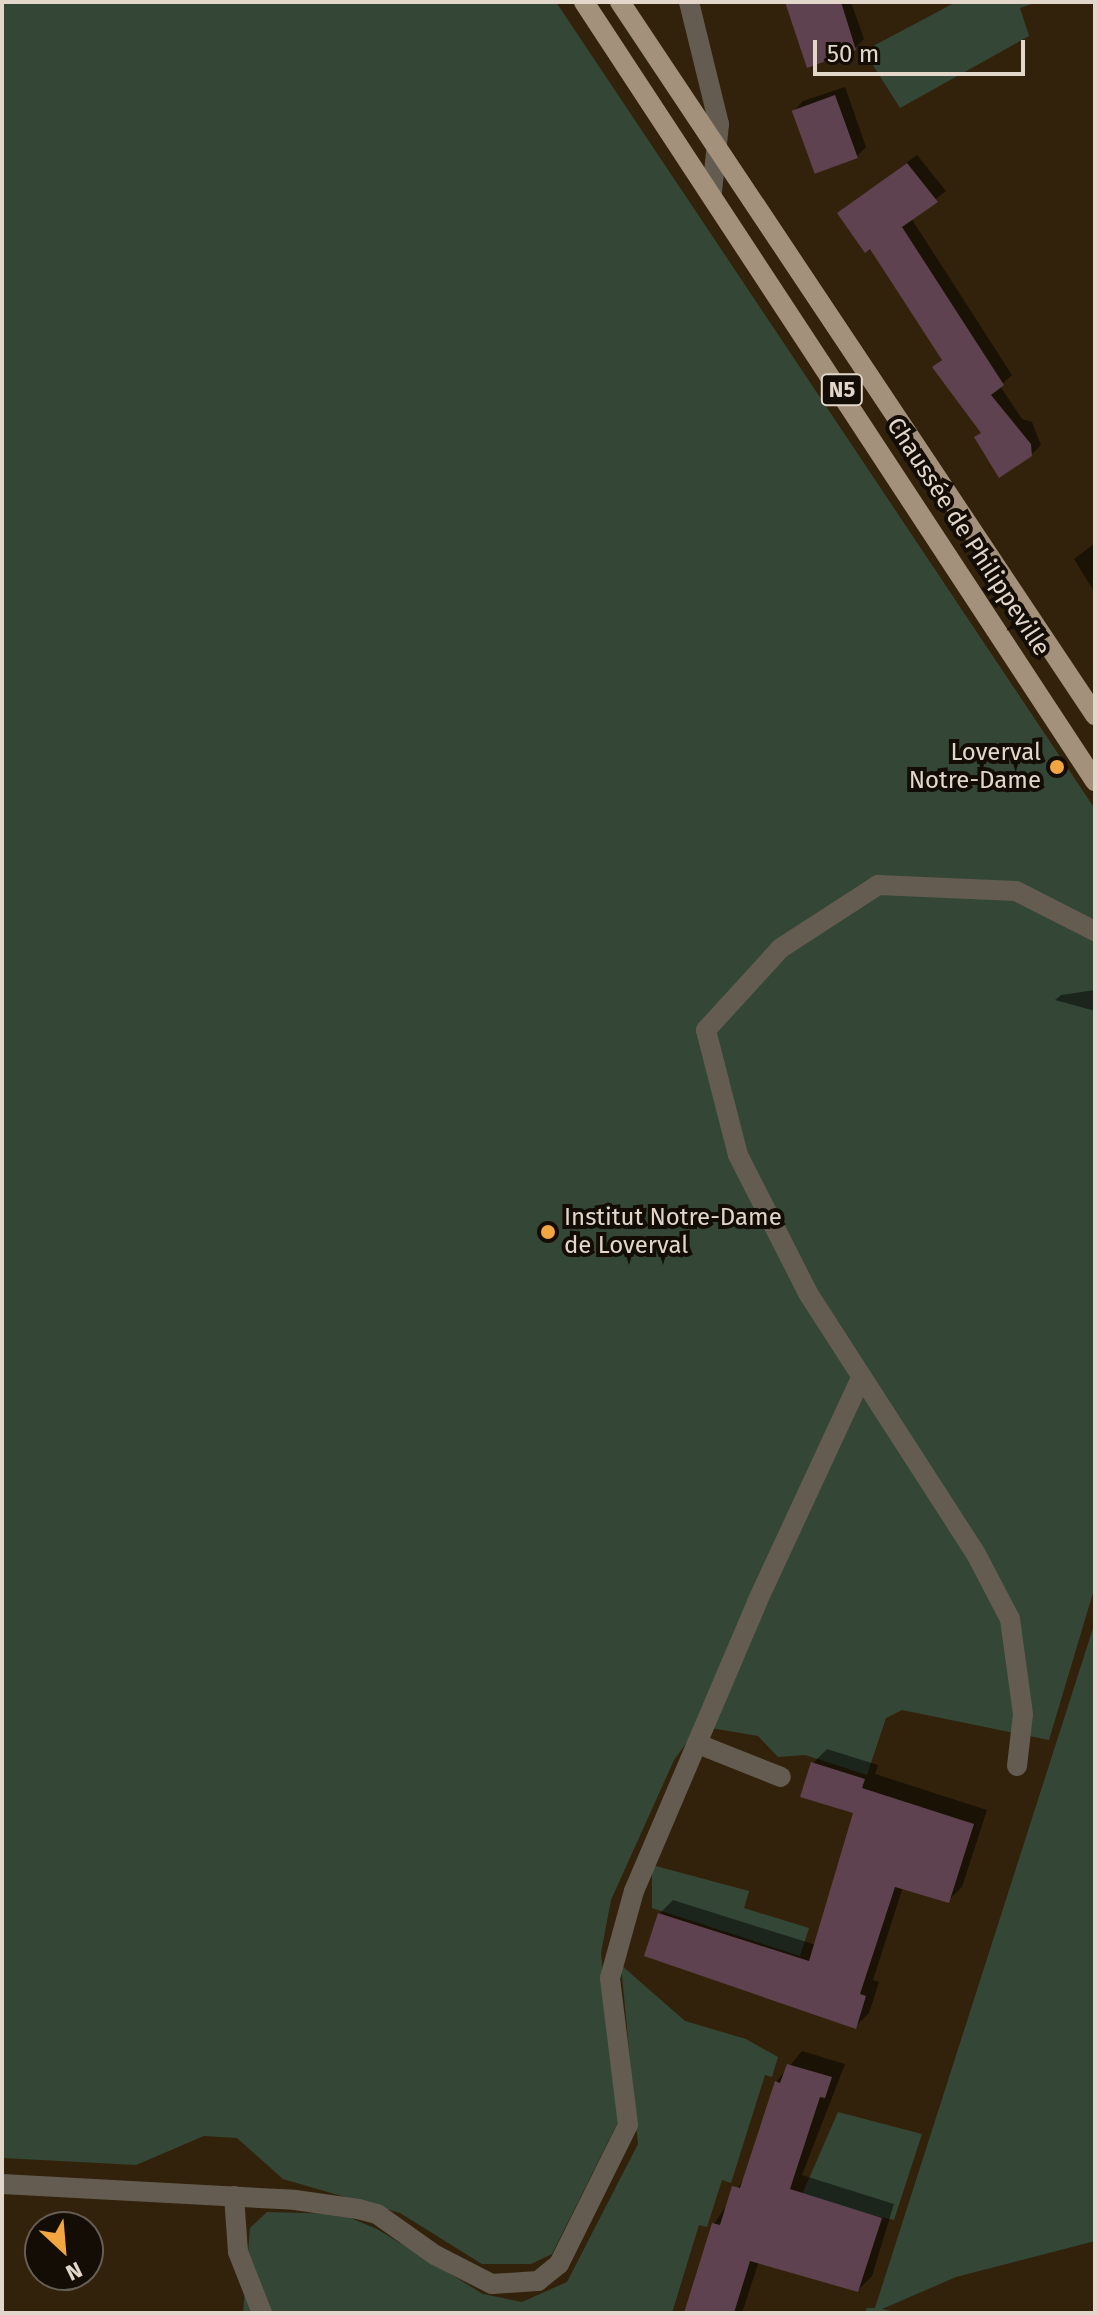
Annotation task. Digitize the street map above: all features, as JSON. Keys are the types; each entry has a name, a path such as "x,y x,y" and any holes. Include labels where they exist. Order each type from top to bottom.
{"main road":[{"name":"Chaussée de Philippeville","path":"584,2 712,192 1095,781"},
{"name":"Chaussée de Philippeville","path":"620,2 1095,715"}],"street":[{"path":"689,2 719,124 712,192"},
{"path":"1017,1766 1023,1714 1010,1619 976,1554 808,1293 738,1155 706,1030 781,948 878,885 1016,891 1095,931"},
{"path":"2,2184 295,2200 377,2214 435,2255 492,2284 538,2281 559,2264 628,2125 612,2001 614,1952 634,1891 861,1378"},
{"path":"698,1744 781,1777"},
{"path":"234,2196 238,2252 262,2313"}],"green space":[{"name":"Institut Notre-Dame de Loverval","path":"2,2 556,2 1095,809 1095,1586 1049,1740 902,1710 886,1718 867,1775 805,1755 778,1757 758,1736 699,1726 674,1760 611,1900 601,1953 619,2120 552,2254 531,2264 482,2264 400,2213 283,2179 237,2138 204,2136 136,2165 2,2158"},
{"path":"956,2 1038,2 1020,8 1029,36 900,108 864,51"},
{"path":"1095,1622 1095,2241 956,2277 882,2309 901,2313 865,2313 867,2308 875,2308"},
{"path":"652,1865 749,1891 744,1908 809,1928 800,1956 652,1908"},
{"path":"621,1965 685,2021 746,2039 778,2057 772,2077 765,2075 731,2183 722,2180 707,2227 699,2225 672,2313 243,2313 250,2228 267,2212 341,2214 377,2229 483,2294 522,2302 567,2282 638,2144"},
{"path":"838,2112 922,2134 894,2220 800,2199"}],"building":[{"path":"785,2 841,2 856,50 807,68"},
{"path":"835,95 858,158 815,174 792,111"},
{"path":"907,163 938,202 902,227 1004,385 991,395 1031,444 1032,456 999,478 974,437 981,433 932,367 942,360 870,249 865,253 837,213"},
{"path":"811,1762 865,1779 862,1788 974,1824 949,1903 895,1887 860,1994 866,1996 856,2029 644,1956 658,1913 809,1961 853,1813 800,1797"},
{"path":"787,2064 832,2077 825,2098 820,2097 790,2189 882,2218 858,2292 750,2261 734,2313 684,2313 712,2223 720,2225 732,2186 740,2188 775,2081 780,2083"}],"place":[{"name":"Loverval Notre-Dame","path":"1057,767"},
{"name":"Institut Notre-Dame de Loverval","path":"548,1232"}]}
